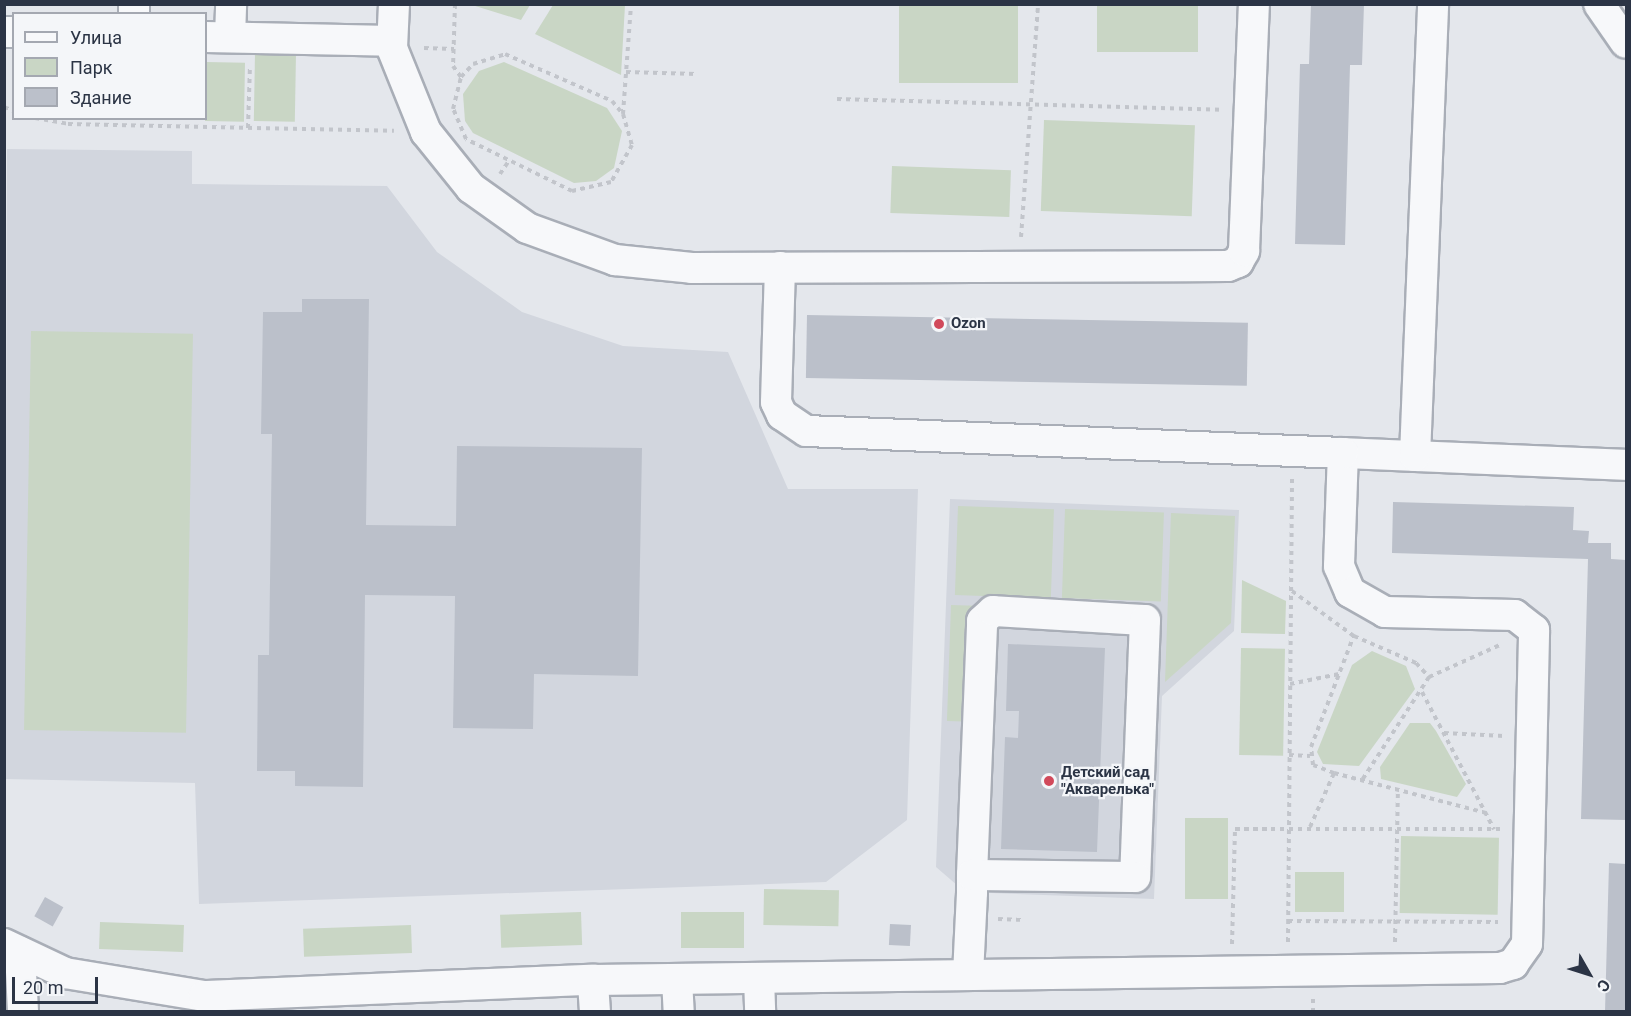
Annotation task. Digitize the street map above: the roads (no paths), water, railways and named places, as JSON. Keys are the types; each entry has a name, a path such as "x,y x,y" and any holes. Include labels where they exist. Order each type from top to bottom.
{"street":[{"path":"231,4 229,37 391,41"},
{"path":"393,4 391,41 426,132 471,188 527,228 615,260 780,267 1018,267 1238,262 1244,251 1254,4"},
{"path":"1415,456 1434,4"},
{"path":"1599,4 1626,43"},
{"path":"780,267 776,402 782,415 806,431 1626,465"},
{"path":"12,948 65,973 204,996 593,980 1506,966 1522,955 1529,922 1535,738 1534,630 1515,615 1385,612 1358,599 1340,566 1343,453"},
{"path":"968,975 972,875 987,614 1145,620 1135,877 972,875"},
{"path":"12,948 23,1011"},
{"path":"759,978 760,1011"},
{"path":"677,979 679,1011"},
{"path":"593,980 595,1011"}],"place":[{"name":"Ozon","path":"939,324"},
{"name":"Детский сад \"Акварелька\"","path":"1049,781"}]}
